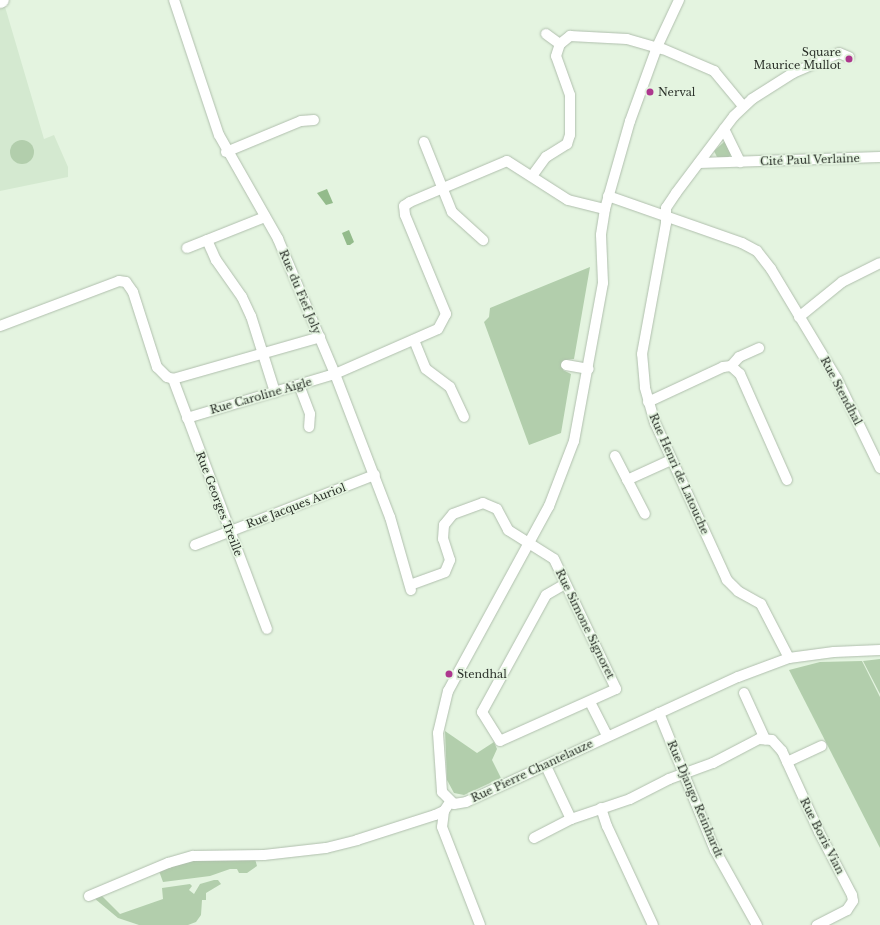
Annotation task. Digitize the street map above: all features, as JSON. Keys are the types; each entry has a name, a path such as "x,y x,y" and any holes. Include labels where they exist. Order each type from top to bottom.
{"street":[{"name":"Rue du Fief Joly","path":"174,0 226,152 278,239 335,374 375,475 410,588"},
{"path":"480,925 442,827 444,811 450,802 441,786 438,733 443,704 454,678 530,543 554,495 569,458 588,369 604,273 601,235 605,208 630,121 657,47 679,0"},
{"path":"546,34 560,44"},
{"path":"532,176 546,157 567,144 570,135 570,95 556,56 560,44 566,38 575,36 627,39 657,47 714,71 743,106"},
{"path":"667,216 666,208 698,163 743,106 793,73 837,54 849,57"},
{"path":"226,152 301,121 314,120"},
{"path":"724,129 740,162"},
{"path":"424,142 454,216 483,240"},
{"name":"Cité Paul Verlaine","path":"698,163 880,158"},
{"path":"442,187 504,161 514,164 568,200 605,208"},
{"name":"Rue Caroline Aigle","path":"187,418 335,374 438,329 445,319 444,308 404,209 410,202 442,187"},
{"path":"608,196 742,243 757,251 771,269 798,317 842,282 880,263"},
{"name":"Rue Henri de Latouche","path":"667,216 642,354 648,402 671,460 727,580 738,591 761,604 788,658"},
{"path":"187,248 266,217"},
{"path":"207,240 216,260 242,297 264,354 275,392"},
{"path":"0,326 111,283 126,282 133,292 157,367 167,377 173,379 320,337"},
{"name":"Rue Stendhal","path":"798,317 837,379 877,453 880,468"},
{"path":"414,340 426,369 450,387 464,417"},
{"path":"648,402 723,367 731,366 739,357 759,348"},
{"path":"566,365 588,369"},
{"path":"731,366 740,374 787,480"},
{"name":"Rue Georges Treille","path":"173,379 229,532 267,629"},
{"path":"299,385 310,414 309,427"},
{"path":"615,456 645,514"},
{"path":"627,480 671,460"},
{"name":"Rue Jacques Auriol","path":"195,545 375,475"},
{"name":"Rue Simone Signoret","path":"410,588 445,572 450,560 443,539 444,525 453,514 479,504 494,506 508,530 554,559 616,689 590,702"},
{"path":"565,584 546,595 482,712 500,741 590,702 607,736"},
{"name":"Rue Pierre Chantelauze","path":"450,802 466,802 546,766 607,736 788,658 821,653 880,650"},
{"name":"Rue Boris Vian","path":"744,693 765,738 778,744 818,832 852,895 852,900 847,910 817,925"},
{"name":"Rue Django Reinhardt","path":"659,713 715,850 757,925"},
{"path":"534,838 571,819 630,799 683,774 713,763 754,741 765,738"},
{"path":"787,762 822,746"},
{"path":"546,766 571,819"},
{"path":"601,808 607,826 653,925"},
{"path":"89,896 168,863 193,856 264,855 326,848 386,832 444,811"}],"shaded area":[{"path":"0,0 3,0 44,139 54,135 68,167 68,177 0,191"},
{"path":"22,140 31,143 34,152 31,161 22,164 13,161 10,152 13,143"},
{"path":"725,141 731,155 727,158 717,157 714,151"},
{"path":"327,189 333,203 326,205 317,193"},
{"path":"349,230 354,242 347,245 342,233"},
{"path":"590,267 574,359 566,360 563,370 571,374 561,433 529,445 484,322 489,317 490,308"},
{"path":"880,659 880,694 863,661"},
{"path":"862,661 880,697 880,848 789,670 820,662"},
{"path":"445,731 477,753 494,742 497,749 492,760 501,778 464,795 454,793 447,780"},
{"path":"198,859 255,859 257,866 247,873 239,873 237,869 230,869 210,876 163,882 159,871"},
{"path":"218,880 221,884 206,893 206,900 202,900 201,915 196,922 188,925 139,925 118,918 94,898 100,894 120,914 163,899 162,888 190,884 192,886 189,890 194,894 200,884"}],"place":[{"name":"Square Maurice Mullot","path":"849,59"},
{"name":"Nerval","path":"650,92"},
{"name":"Stendhal","path":"449,674"}]}
